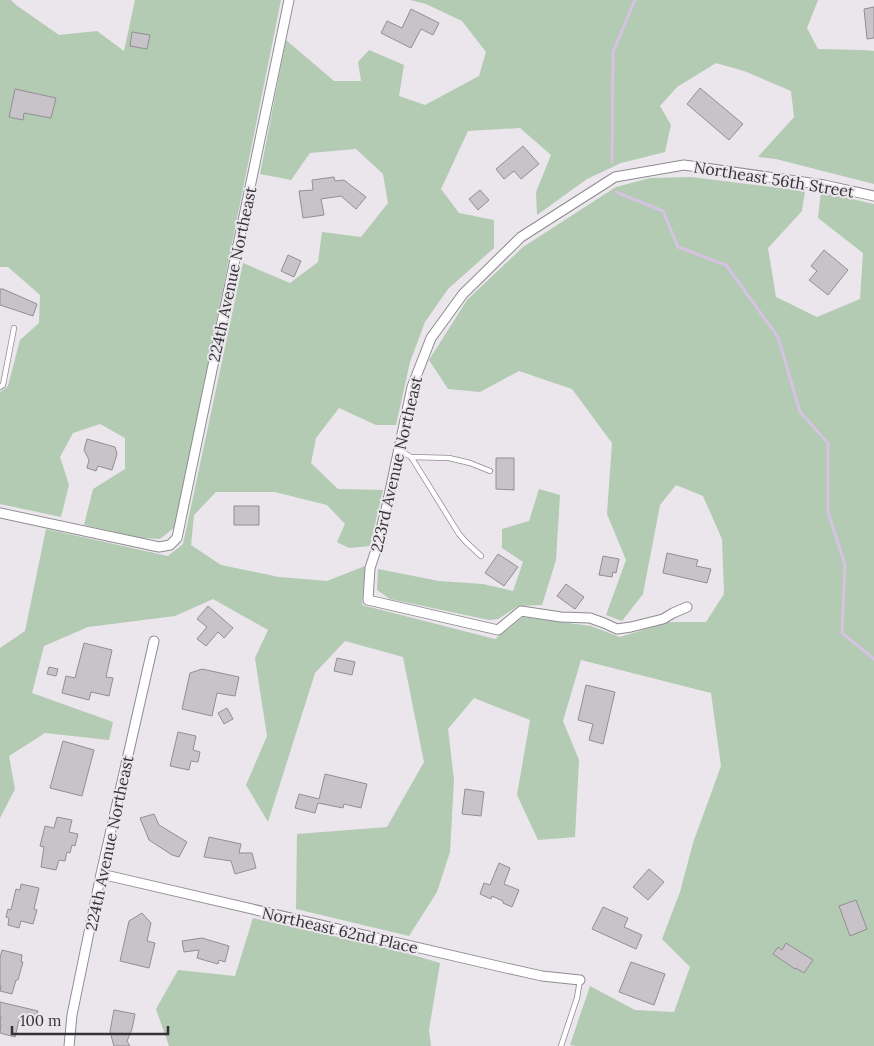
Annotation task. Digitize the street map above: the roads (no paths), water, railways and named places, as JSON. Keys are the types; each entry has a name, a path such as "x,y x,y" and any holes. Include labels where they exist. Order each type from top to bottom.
{"street":[{"name":"224th Avenue Northeast","path":"0,512 159,547 170,545 178,538 289,0"},
{"name":"Northeast 56th Street","path":"615,177 684,165 824,185 874,196"},
{"name":"223rd Avenue Northeast","path":"615,177 521,237 463,294 431,338 412,387 387,505 370,568 368,600 498,630 521,611 561,617 590,618 617,629 663,619 687,607"},
{"name":"224th Avenue Northeast","path":"69,1046 72,1015 101,874 154,641"},
{"name":"Northeast 62nd Place","path":"101,874 542,976 580,980"}],"lane":[{"path":"0,387 14,328"},
{"path":"399,450 411,457 424,475 459,534 481,556"},
{"path":"411,457 449,458 470,463 490,471"},
{"path":"560,1046 577,998 580,980"}],"waterway":[{"path":"612,162 613,52 635,0"},
{"path":"616,192 663,211 678,247 726,265 778,337 800,412 828,443 828,512 845,565 842,633 874,659"}]}
